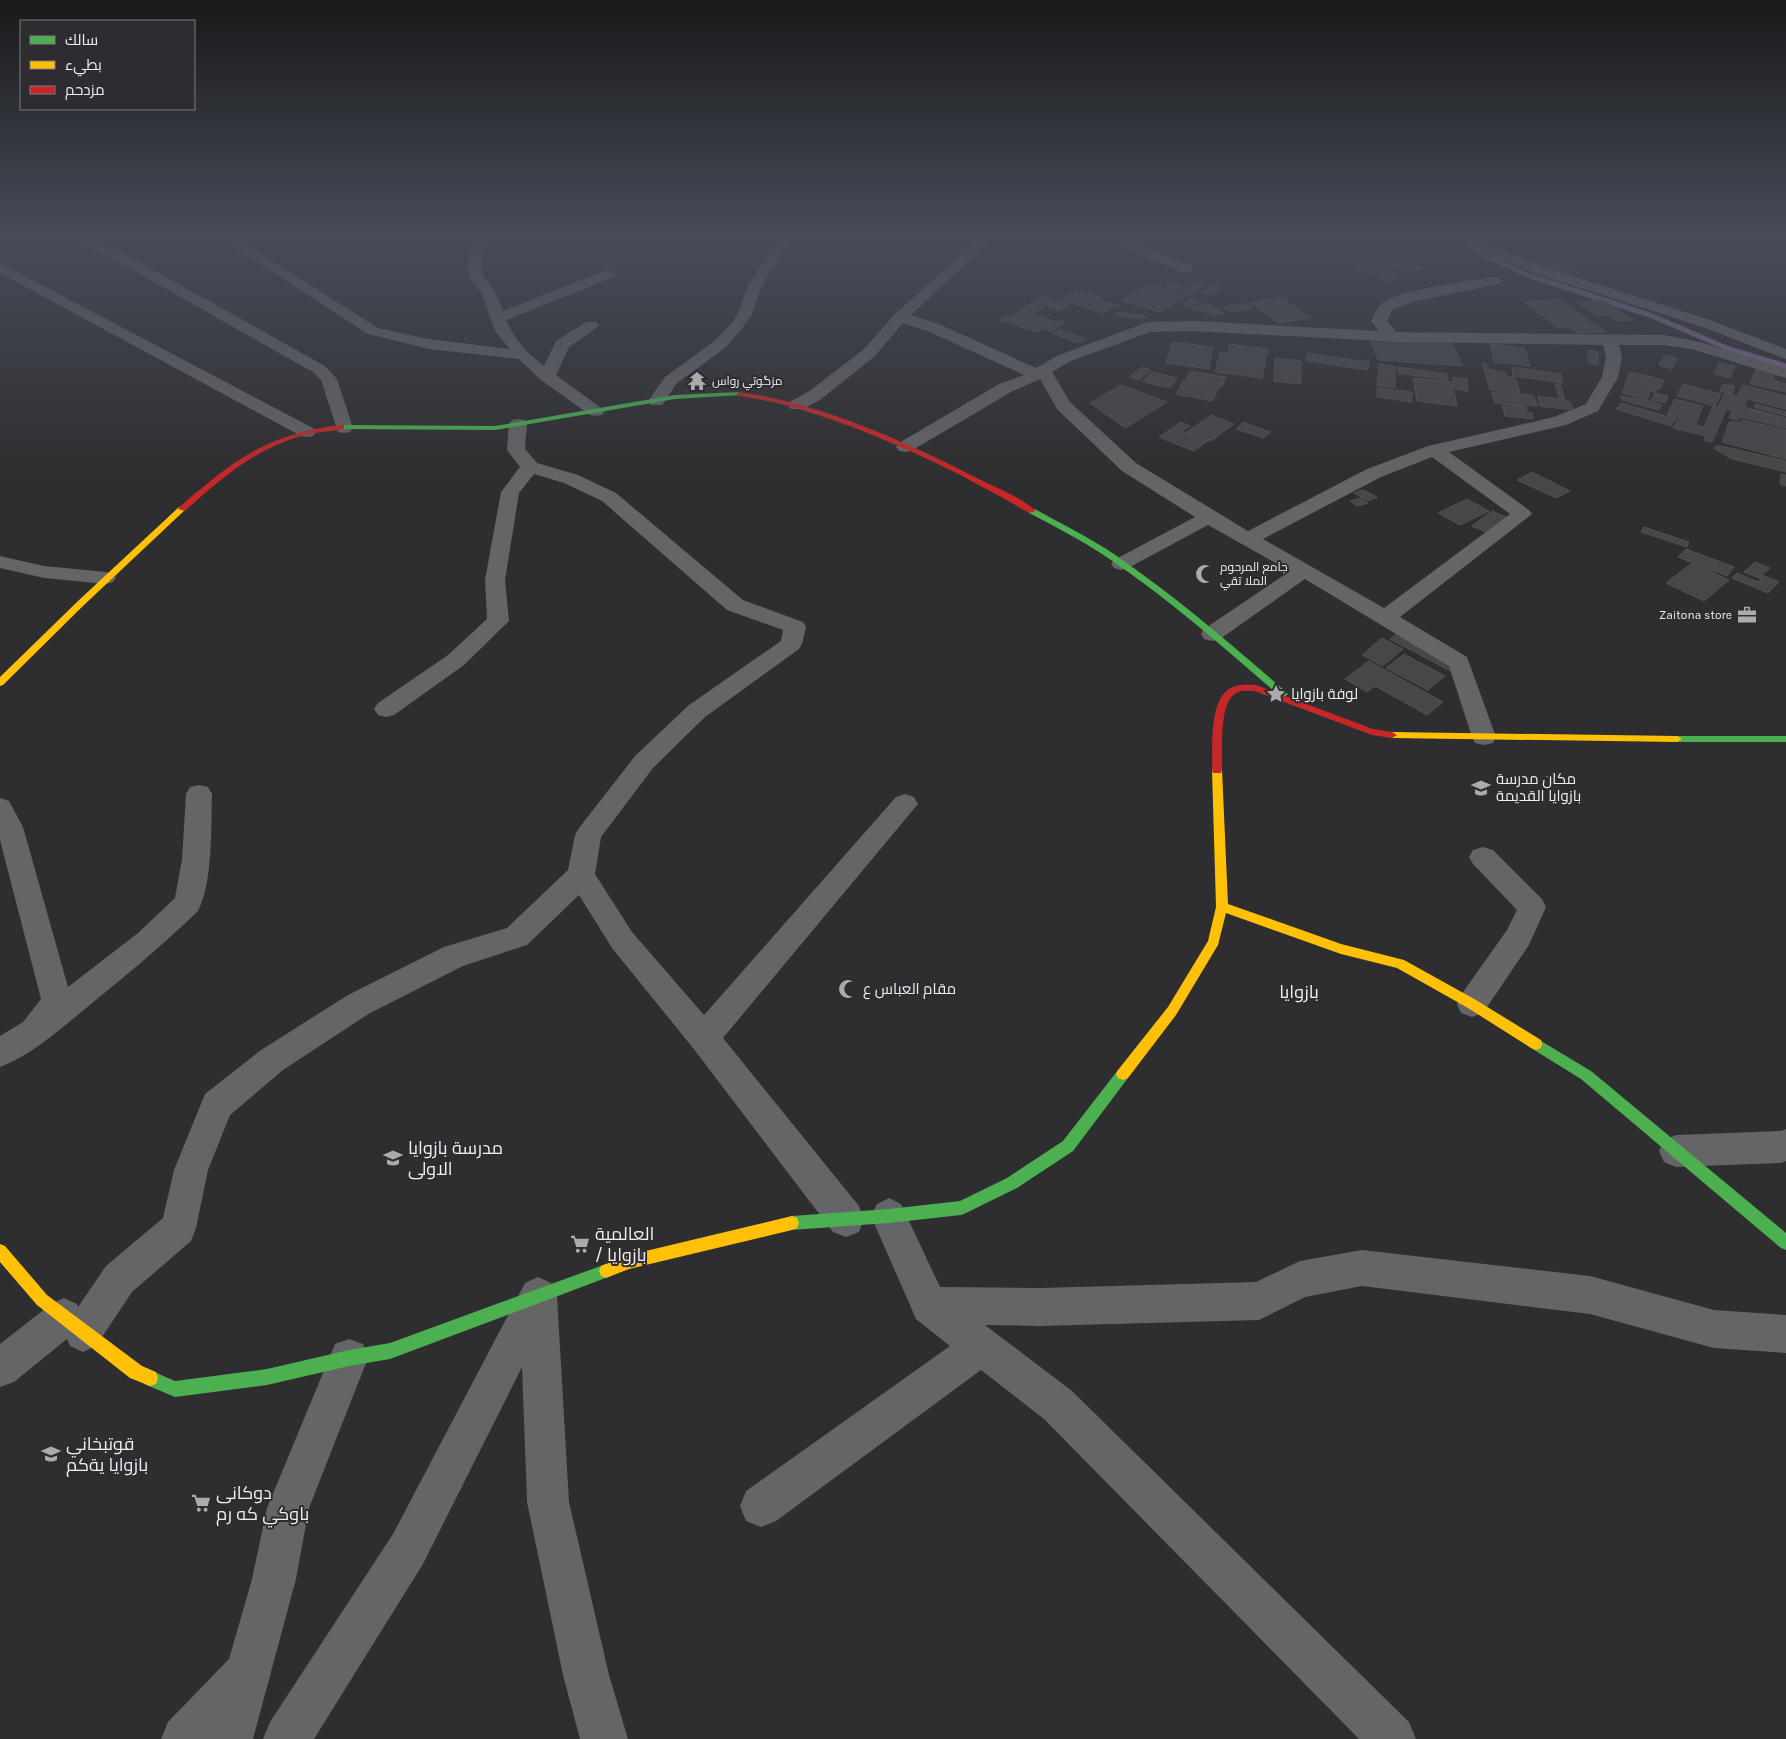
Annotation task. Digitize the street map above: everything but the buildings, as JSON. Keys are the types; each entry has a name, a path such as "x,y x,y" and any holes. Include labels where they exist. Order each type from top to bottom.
{"street":[{"path":"97,319 308,432"},
{"path":"231,319 319,368 329,379 344,428"},
{"path":"355,319 374,331 400,339 441,347 523,355"},
{"path":"498,319 503,331 530,364 596,412"},
{"path":"656,401 671,380 719,345 741,319"},
{"path":"797,405 814,396 869,353 898,319"},
{"path":"910,319 923,322 1012,366 1040,372 1063,405 1129,467 1209,517 1305,570 1459,662 1484,737"},
{"path":"1379,319 1391,336"},
{"path":"1694,319 1786,354"},
{"path":"548,377 562,344 591,325"},
{"path":"905,447 1006,388 1065,358 1148,327 1212,327 1391,336 1610,341 1664,340 1694,345 1786,373"},
{"path":"1248,538 1374,473 1434,450 1560,421 1592,407 1610,378 1614,358 1610,341"},
{"path":"0,683 106,578 196,496 237,462 277,441 328,428 497,428 656,401 737,394 769,398 830,416 905,447 1003,492 1121,564 1212,634 1288,699"},
{"path":"0,1368 73,1325 120,1279 178,1228 191,1170 216,1105 272,1060 359,1004 454,956 517,936 581,875 588,834 644,762 697,711 791,644 795,628 735,605 609,497 571,479 530,467 516,450 518,424"},
{"path":"1386,617 1522,514 1434,450"},
{"path":"386,709 456,660 498,621 495,580 510,492 530,467"},
{"path":"1121,564 1209,517"},
{"path":"0,562 44,572 106,578"},
{"path":"1212,634 1305,570"},
{"path":"0,1251 42,1300 73,1325 136,1372 176,1389 267,1377 349,1358 390,1351 629,1262 794,1222 889,1216 960,1208 1012,1183 1068,1146 1172,1011 1214,942 1222,907 1217,764 1219,713 1226,696 1234,689 1256,688 1372,732 1395,735 1786,739"},
{"path":"1756,740 1786,746"},
{"path":"0,1053 34,1032 148,941 188,904 196,859 199,794"},
{"path":"704,1038 905,804"},
{"path":"0,808 10,827 57,1002 34,1032"},
{"path":"1472,1004 1519,937 1532,907 1483,857"},
{"path":"581,875 622,940 704,1038 846,1219"},
{"path":"1222,907 1341,949 1400,964 1472,1004 1586,1075 1786,1243"},
{"path":"1676,1151 1781,1147 1786,1145"},
{"path":"889,1216 930,1306 1058,1405 1392,1739"},
{"path":"930,1306 1040,1307 1258,1301 1300,1279 1362,1268 1590,1295 1714,1329 1786,1334"},
{"path":"287,1739 408,1549 538,1296"},
{"path":"538,1296 548,1502 586,1675 604,1739"},
{"path":"761,1506 982,1346"},
{"path":"229,1739 274,1579 288,1508 349,1358"},
{"path":"185,1739 247,1674"}],"waterway":[{"path":"1660,319 1729,349 1786,366"}],"traffic: fast":[{"path":"341,427 495,428 675,397 739,394"},
{"path":"1032,511 1092,544 1134,572 1242,658 1283,694"},
{"path":"1677,739 1786,739"},
{"path":"1536,1044 1586,1075 1786,1243"},
{"path":"792,1223 889,1216 961,1208 1012,1183 1068,1146 1123,1074"},
{"path":"150,1378 175,1389 267,1377 349,1358 390,1351 606,1271"}],"traffic: slow":[{"path":"0,683 81,603 182,509"},
{"path":"1392,735 1677,739"},
{"path":"1123,1074 1172,1011 1214,942 1222,907 1217,770"},
{"path":"1222,907 1341,949 1400,964 1472,1004 1536,1044"},
{"path":"606,1271 629,1262 792,1223"},
{"path":"0,1251 42,1300 136,1372 150,1378"}],"traffic: jam":[{"path":"739,394 766,398 791,405 867,431 962,473 1032,511"},
{"path":"182,509 218,478 254,453 295,435 341,427"},
{"path":"1217,770 1219,713 1226,696 1235,689 1256,688 1372,732 1392,735"}],"place":[{"name":"مزگوتي رواس","path":"697,381"},
{"name":"جامع المرحوم الملا تقي","path":"1205,574"},
{"name":"Zaitona store","path":"1747,615"},
{"name":"لوفة بازوايا","path":"1276,694"},
{"name":"مكان مدرسة بازوايا القديمة","path":"1481,788"},
{"name":"مقام العباس ع","path":"848,989"},
{"name":"مدرسة بازوايا الاولى","path":"393,1158"},
{"name":"العالمية / بازوايا","path":"580,1244"},
{"name":"قوتبخاني بازوايا يةكم","path":"51,1454"},
{"name":"دوكانى باوكي كه رم","path":"201,1503"}],"district":[{"name":"بازوایا","path":"1299,992"}]}
